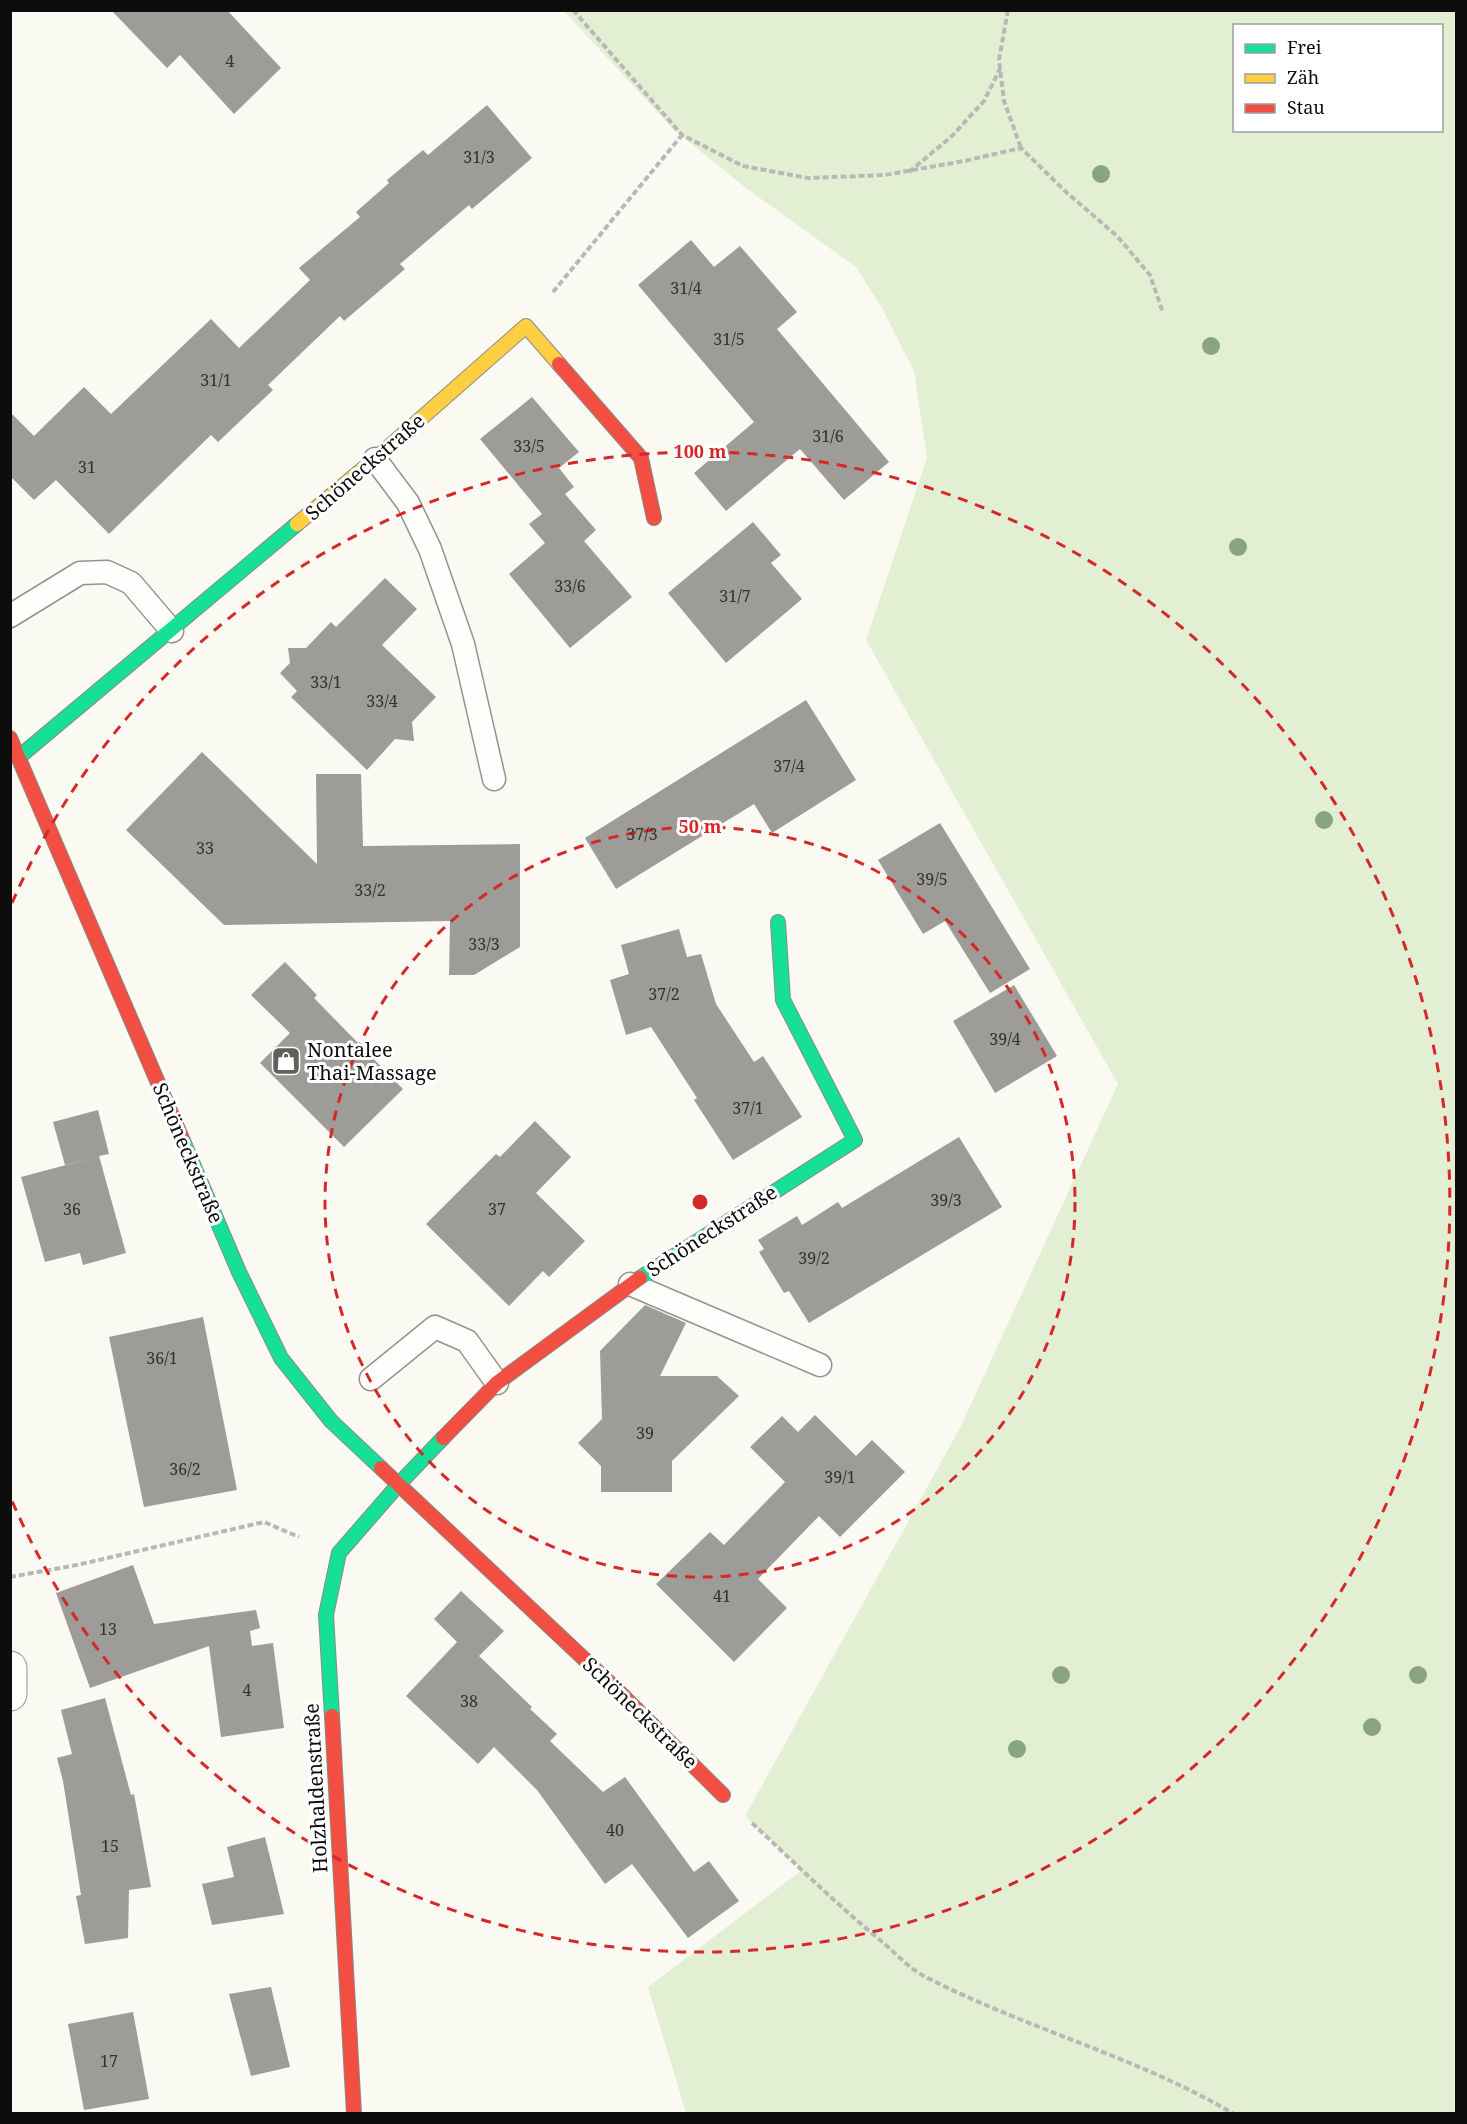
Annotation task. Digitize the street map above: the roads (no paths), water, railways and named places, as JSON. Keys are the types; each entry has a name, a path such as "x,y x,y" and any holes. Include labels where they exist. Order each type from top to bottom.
{"street":[{"name":"Schöneckstraße","path":"19,757 375,459 526,326 641,458 654,518"},
{"name":"Schöneckstraße","path":"10,738 19,757 22,791 239,1272 281,1358 331,1421 614,1688 723,1795"},
{"name":"Schöneckstraße","path":"399,1484 497,1383 630,1284 855,1140 783,999 778,922"},
{"name":"Holzhaldenstraße","path":"354,2114 326,1615 339,1553 399,1484"},
{"path":"10,1668 10,1694"}],"lane":[{"path":"375,459 408,503 430,549 463,644 494,779"},
{"path":"10,616 80,573 106,572 131,583 172,631"},
{"path":"630,1284 820,1365"},
{"path":"371,1379 435,1327 467,1341 497,1383"}],"place":[{"name":"Nontalee Thai-Massage","path":"286,1061"}]}
